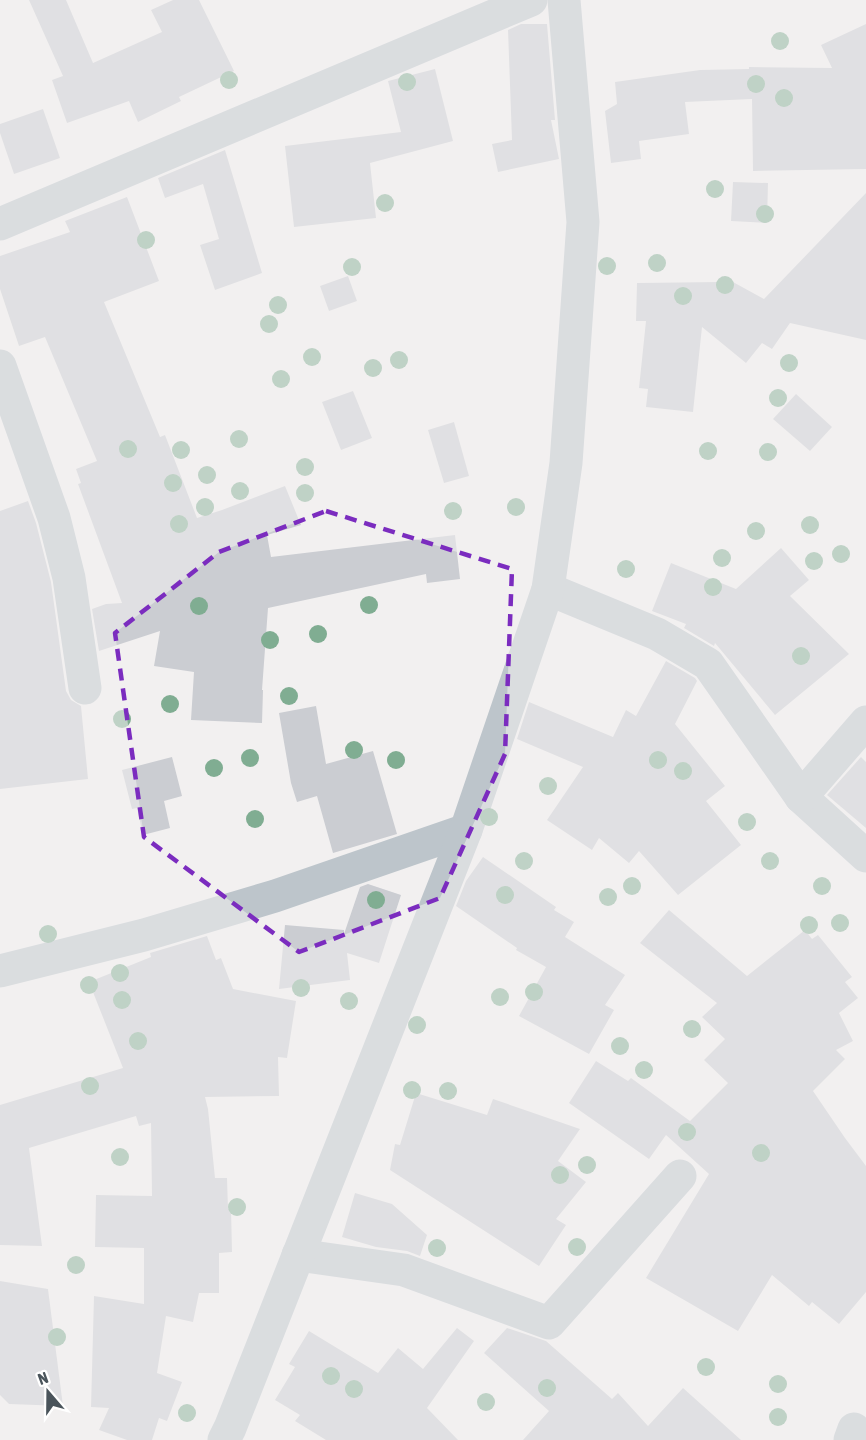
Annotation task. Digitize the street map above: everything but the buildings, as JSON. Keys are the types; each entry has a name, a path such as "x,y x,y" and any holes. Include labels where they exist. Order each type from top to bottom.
{"street":[{"path":"0,224 531,0"},
{"path":"224,1440 466,830 548,589 566,463 583,222 564,0"},
{"path":"0,366 54,518 69,578 85,688"},
{"path":"548,589 657,634 708,664 801,797 866,856"},
{"path":"801,797 866,722"},
{"path":"0,971 144,935 275,896 466,830"},
{"path":"298,1255 404,1270 549,1323 680,1176"}],"highlighted area":[{"path":"326,511 512,569 505,754 440,898 299,952 144,837 115,633 219,552"}]}
